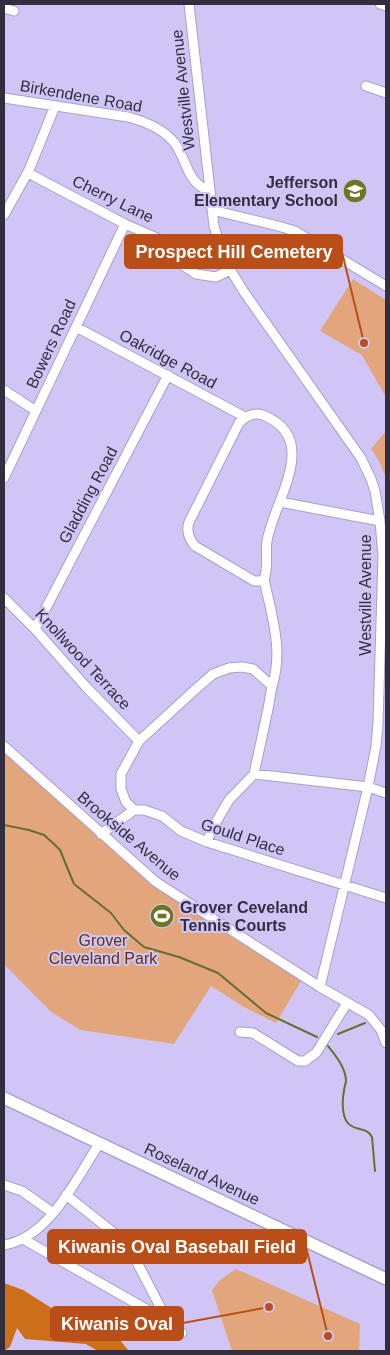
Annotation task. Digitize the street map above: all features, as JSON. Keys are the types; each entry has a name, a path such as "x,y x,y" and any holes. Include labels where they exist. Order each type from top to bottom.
{"main road":[{"name":"Roseland Avenue","path":"4,1098 386,1279"}],"street":[{"name":"Westville Avenue","path":"189,4 212,210 217,237 230,270 361,458 371,478 385,557 383,695 376,746 320,987"},
{"path":"380,4 386,6"},
{"path":"4,8 14,11"},
{"path":"366,86 386,93"},
{"name":"Birkendene Road","path":"4,98 128,116 144,122 172,139 194,181 201,188 210,191"},
{"path":"4,216 28,173 55,106"},
{"name":"Cherry Lane","path":"28,173 125,224 163,241 175,252 184,266 196,274 216,277 230,270"},
{"path":"212,210 294,231 386,286"},
{"name":"Bowers Road","path":"4,478 125,224"},
{"name":"Oakridge Road","path":"76,327 245,417"},
{"name":"Gladding Road","path":"35,629 168,375"},
{"path":"4,390 36,411"},
{"path":"207,842 212,828 229,800 254,774 277,662 277,640 264,579 266,572 266,542 292,465 293,450 292,443 275,422 265,416 254,414 245,417 239,423 188,522 188,533 195,546 214,558 254,581 264,579"},
{"path":"280,502 380,521"},
{"name":"Knollwood Terrace","path":"4,598 35,629 87,688 140,741"},
{"path":"101,834 134,810 126,802 121,789 121,774 140,741 196,688 213,674 229,668 247,668 252,670 272,686"},
{"name":"Brookside Avenue","path":"4,746 156,882 320,987"},
{"path":"254,774 368,787 386,793"},
{"name":"Gould Place","path":"134,810 151,811 162,816 181,831 207,842 386,898"},
{"path":"320,987 386,1024"},
{"path":"240,1032 253,1034 298,1061 305,1061 316,1054 347,1003"},
{"path":"369,1015 381,1030 386,1043"},
{"path":"4,1245 14,1244 38,1230 53,1214 99,1144"},
{"path":"4,1185 22,1191 53,1214"},
{"path":"66,1195 129,1247 167,1320"},
{"path":"23,1239 167,1320 182,1333"}],"green space":[{"path":"353,279 386,300 386,397 362,355 320,331"},
{"path":"386,431 386,478 378,459 371,449"},
{"name":"Grover Cleveland Park","path":"4,753 160,891 301,981 276,1023 242,1006 211,986 174,1044 81,1030 51,1012 4,964"},
{"path":"236,1269 360,1324 359,1351 232,1351 212,1290 220,1280"}],"shaded area":[{"path":"4,1283 23,1290 75,1323 82,1317 119,1339 129,1351 98,1351 86,1344 25,1339 17,1328 10,1347 4,1351"}],"waterway":[{"path":"4,825 44,835 60,850 74,884 111,913 124,930 144,947 179,957 218,973 266,1013 317,1037"},
{"path":"338,1034 365,1023"},
{"path":"328,1046 340,1062 345,1075 343,1103 345,1119 350,1125 367,1131 372,1137 375,1171"}],"place":[{"name":"Jefferson Elementary School","path":"355,191"},
{"name":"Prospect Hill Cemetery","path":"364,343"},
{"name":"Grover Ceveland Tennis Courts","path":"162,916"},
{"name":"Kiwanis Oval","path":"269,1307"},
{"name":"Kiwanis Oval Baseball Field","path":"328,1336"}]}
